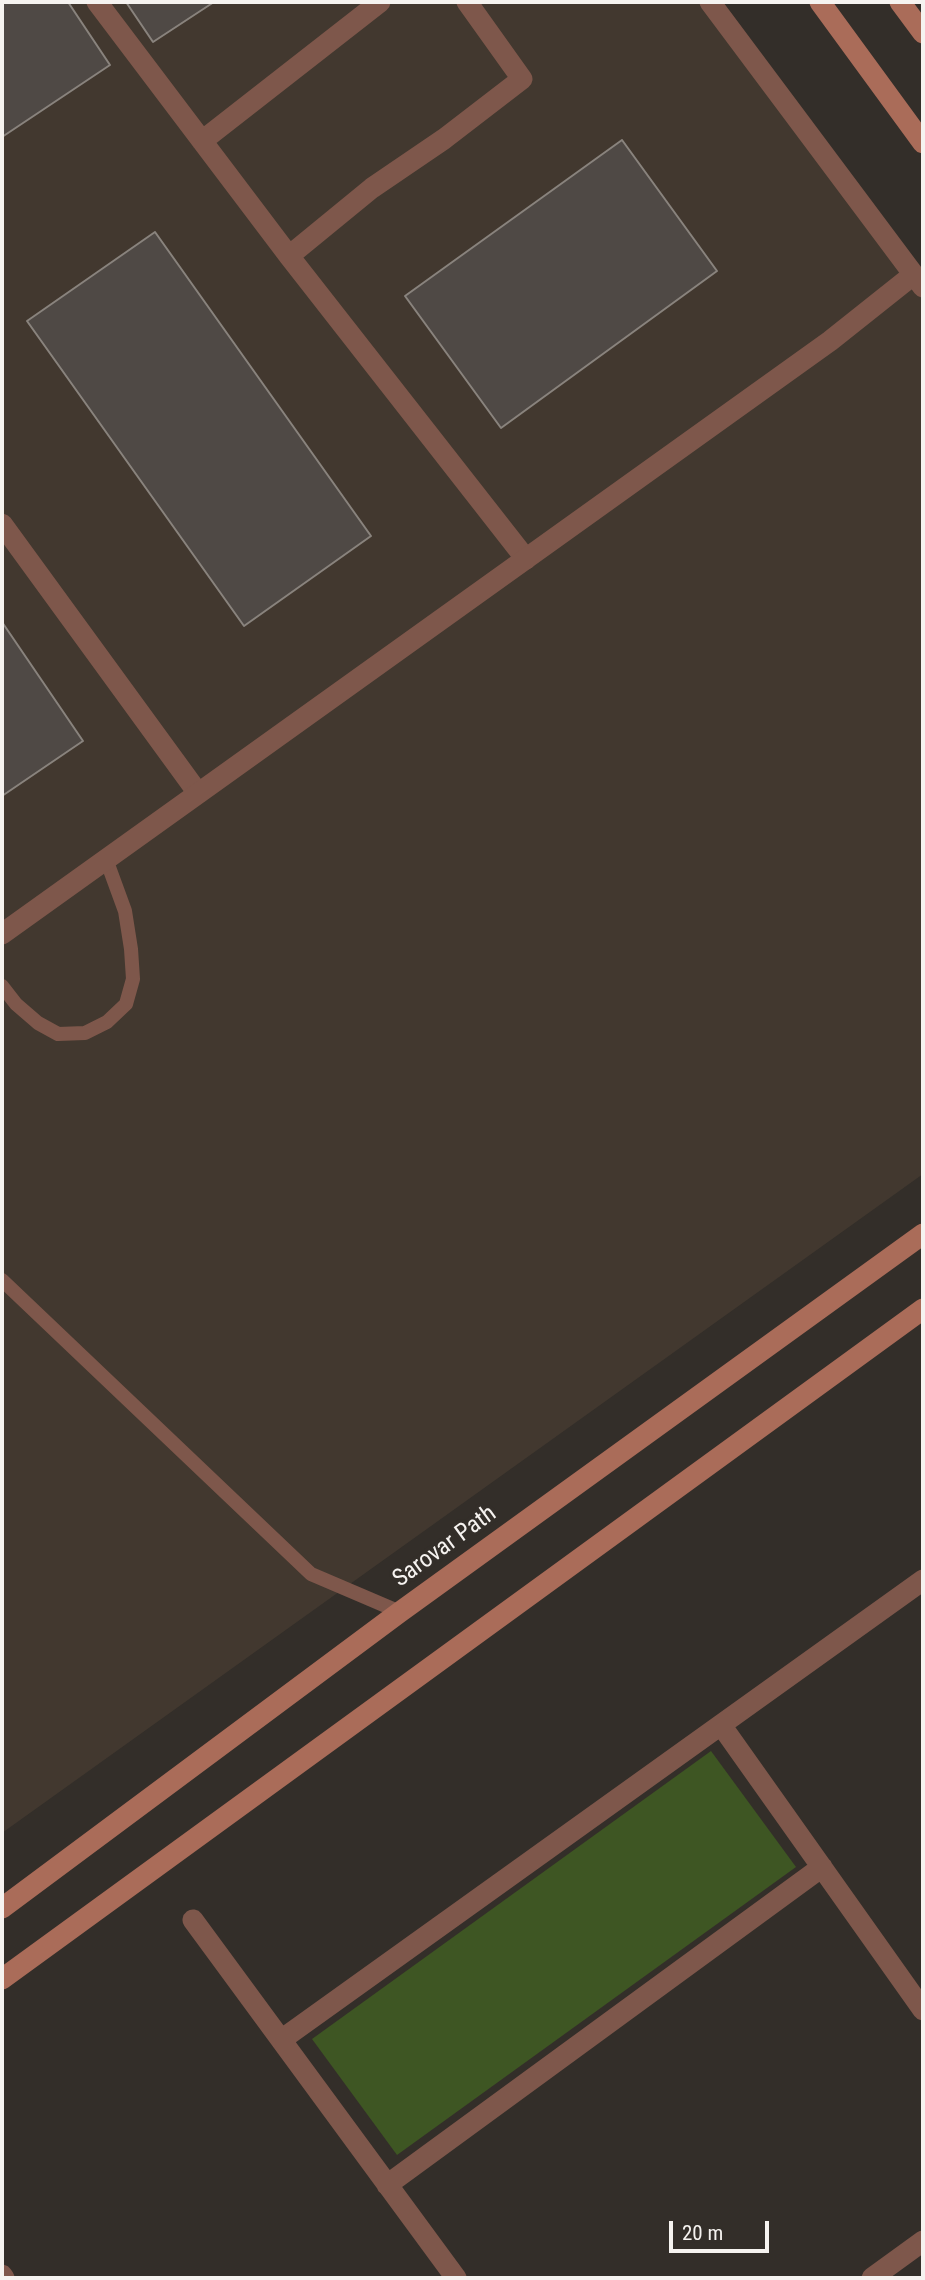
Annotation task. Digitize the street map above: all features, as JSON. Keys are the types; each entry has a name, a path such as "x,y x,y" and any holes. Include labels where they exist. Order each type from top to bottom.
{"main road":[{"path":"820,2 923,143"},
{"path":"900,2 923,33"},
{"name":"Sarovar Path","path":"2,1908 400,1612 923,1234"},
{"path":"2,1979 923,1309"}],"street":[{"path":"97,2 289,256 526,559"},
{"path":"202,141 380,2"},
{"path":"289,256 372,188 444,139 522,79 467,2"},
{"path":"2,934 830,341 918,281 710,2"},
{"path":"2,524 198,793"},
{"path":"281,2040 923,1580"},
{"path":"721,1725 923,2010"},
{"path":"387,2185 822,1867"},
{"path":"193,1920 456,2278"},
{"path":"872,2278 923,2241"}],"lane":[{"path":"2,986 16,1004 38,1023 58,1034 85,1033 107,1022 126,1004 133,979 129,937 125,911 106,859"},
{"path":"2,1280 311,1574 400,1612"}],"shaded area":[{"path":"2,2 723,2 923,275 923,1174 2,1833"}],"green space":[{"path":"711,1751 796,1867 397,2155 312,2039"}],"building":[{"path":"2,2 68,2 110,65 2,137"},
{"path":"126,2 214,2 153,42"},
{"path":"622,140 717,271 501,428 405,296"},
{"path":"155,232 371,536 244,626 27,321"},
{"path":"2,622 83,741 2,796"}]}
